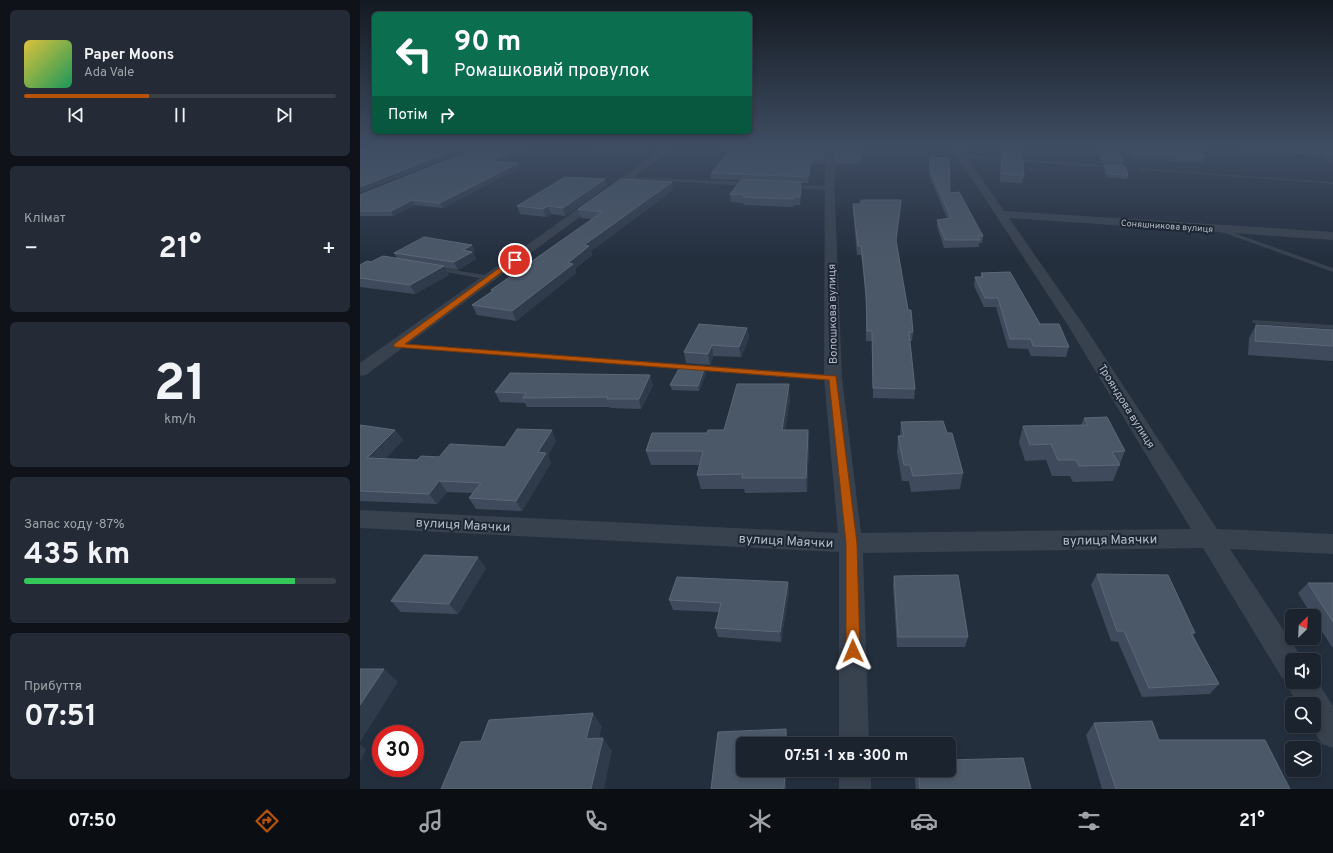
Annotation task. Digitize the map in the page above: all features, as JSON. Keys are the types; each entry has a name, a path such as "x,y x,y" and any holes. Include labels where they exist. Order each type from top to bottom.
{"street":[{"path":"360,371 397,346 619,185"},
{"name":"Волошкова вулиця","path":"830,185 833,378 852,543 854,737"},
{"name":"Трояндова вулиця","path":"981,185 1075,324 1285,657"},
{"name":"Соняшникова вулиця","path":"1001,214 1333,236"},
{"name":"вулиця Маячки","path":"360,519 852,543 1210,538 1333,544"},
{"path":"1305,689 1333,733"},
{"path":"855,777 855,789"}],"lane":[{"path":"783,186 830,188"},
{"path":"1218,229 1333,270"},
{"path":"427,268 490,278"},
{"path":"1256,322 1333,327"},
{"path":"397,346 833,378"}],"building":[{"path":"386,185 475,185 440,203 412,200 391,211 360,211 360,195"},
{"path":"552,185 597,185 563,208 548,206 543,209 517,206"},
{"path":"613,185 668,185 584,245 589,246 568,263 573,264 512,311 472,305 602,212 578,209"},
{"path":"737,185 801,185 800,197 793,197 793,199 743,197 744,195 730,194"},
{"path":"937,185 950,185 950,193 959,192 983,236 978,236 980,240 945,240 937,220 951,218"},
{"path":"861,200 901,200 896,240 908,310 911,310 913,332 909,332 915,389 873,388 872,331 867,331 866,293 862,253 861,246 858,246 853,204 861,204"},
{"path":"424,237 472,245 463,250 472,252 454,262 394,253"},
{"path":"383,256 444,266 410,285 360,278 360,265 367,261 371,262"},
{"path":"1010,272 1040,324 1059,324 1069,347 1033,346 1031,339 1010,339 998,298 985,298 975,277 983,277 981,273"},
{"path":"699,324 747,328 739,347 712,345 708,354 684,352"},
{"path":"1256,325 1333,330 1333,346 1255,341"},
{"path":"681,365 705,367 698,386 670,385"},
{"path":"510,373 650,375 639,399 607,399 608,397 523,398 526,393 495,392"},
{"path":"737,384 789,384 782,430 808,430 806,478 742,478 743,474 697,475 703,451 646,451 652,433 707,433 708,430 724,430"},
{"path":"1107,417 1125,451 1112,452 1120,465 1079,466 1076,460 1058,460 1051,444 1030,445 1023,426 1088,425 1084,418"},
{"path":"943,421 947,433 952,433 963,473 913,476 910,465 904,465 898,436 904,436 901,422"},
{"path":"360,425 395,430 367,458 417,460 421,456 439,457 450,444 505,447 517,429 552,430 538,452 546,453 516,501 469,498 481,483 439,481 429,494 360,491"},
{"path":"424,555 478,557 449,604 391,601"},
{"path":"1097,574 1168,575 1195,633 1191,633 1219,684 1149,688 1124,631 1117,631"},
{"path":"958,575 968,637 898,637 894,576"},
{"path":"677,577 788,582 780,632 715,628 721,603 669,600"},
{"path":"1308,583 1333,583 1333,622"},
{"path":"360,669 384,669 360,705"},
{"path":"593,713 586,739 603,738 591,789 441,789 461,742 481,741 489,720"},
{"path":"1152,721 1159,740 1265,740 1290,789 1116,789 1094,723"},
{"path":"786,729 786,737 736,737 736,777 785,777 784,789 711,789 718,732"},
{"path":"1023,758 1031,789 920,789 919,777 956,777 956,760"}],"route":[{"path":"515,260 397,346 833,378 852,543 853,651"}]}
